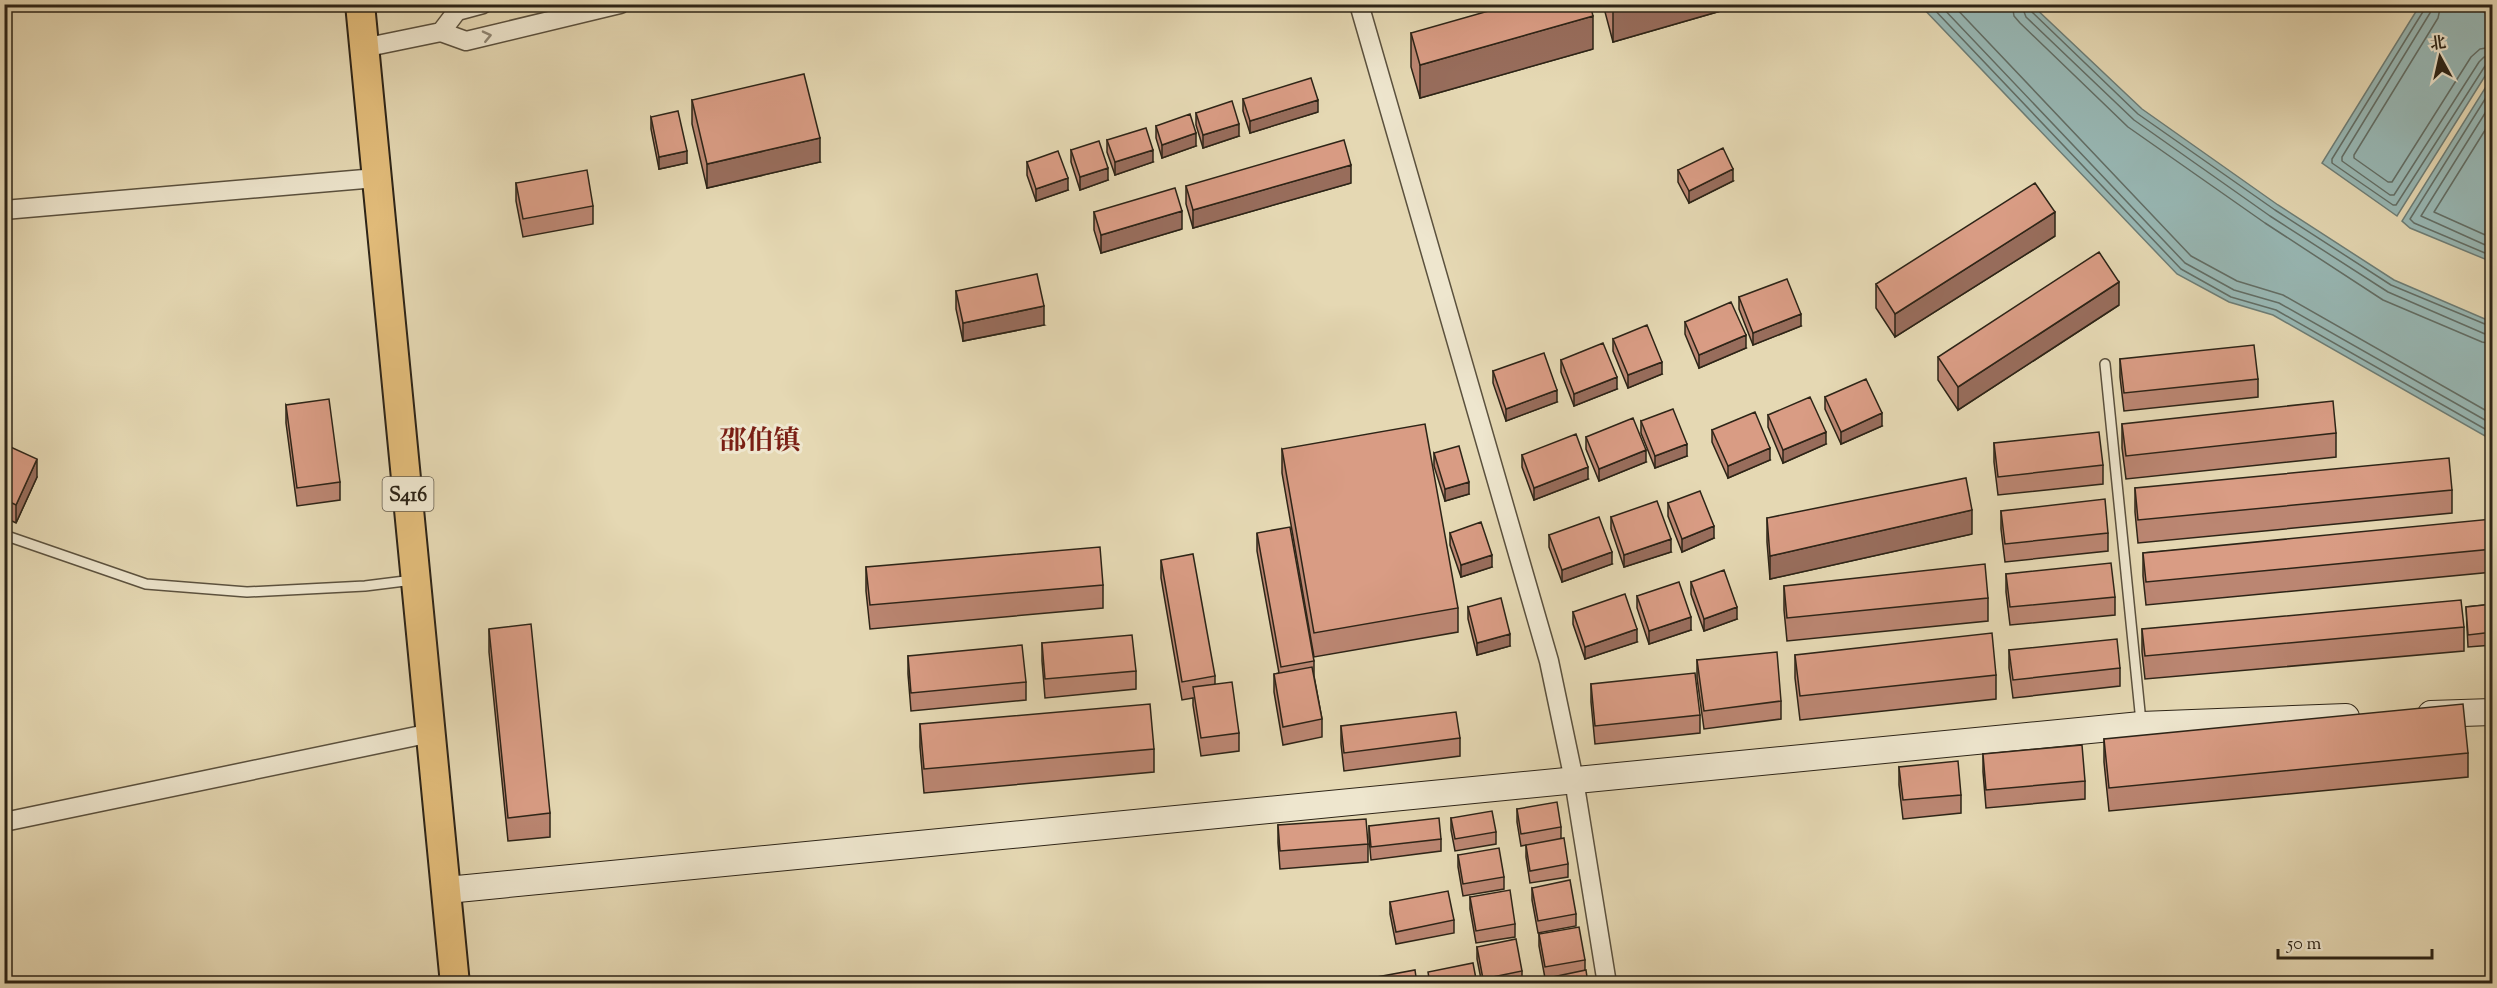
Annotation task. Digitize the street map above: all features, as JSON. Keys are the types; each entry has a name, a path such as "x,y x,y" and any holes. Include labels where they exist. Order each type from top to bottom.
{"main road":[{"name":"S416","path":"360,4 455,984"},
{"path":"2410,715 2493,712"},
{"path":"447,890 2141,725 2375,716"}],"street":[{"path":"441,32 457,11 483,4"},
{"path":"363,48 441,32 466,41 620,4"},
{"path":"1359,4 1549,661 1574,780 1606,984"},
{"path":"4,210 376,177"},
{"path":"4,822 431,733"}],"lane":[{"path":"2105,364 2141,725"},
{"path":"4,535 146,584 248,592 416,580"}],"water":[{"path":"1920,5 2032,5 2142,109 2278,205 2394,280 2492,322 2492,440 2273,315 2229,302 2177,274"},
{"path":"2420,5 2478,5 2492,21 2492,65 2397,216 2322,163"},
{"path":"2492,77 2492,262 2410,228 2402,221"}],"building":[{"path":"1513,4 1590,4 1593,16 1420,65 1411,33"},
{"path":"1612,4 1627,4 1613,8"},
{"path":"804,74 820,138 707,164 692,100"},
{"path":"1311,78 1318,100 1250,121 1243,99"},
{"path":"1232,101 1239,124 1203,135 1196,113"},
{"path":"678,111 687,151 659,157 651,117"},
{"path":"1190,114 1196,133 1162,145 1156,126"},
{"path":"1146,128 1153,150 1115,162 1107,140"},
{"path":"1344,140 1351,165 1193,210 1186,186"},
{"path":"1099,141 1108,168 1080,177 1071,150"},
{"path":"1723,148 1733,169 1689,191 1678,170"},
{"path":"1058,151 1068,178 1036,189 1027,162"},
{"path":"587,170 593,206 523,219 516,183"},
{"path":"2035,183 2055,212 1895,314 1876,284"},
{"path":"1175,188 1182,211 1101,235 1094,212"},
{"path":"2099,252 2119,282 1958,387 1938,357"},
{"path":"1037,274 1044,306 963,323 956,291"},
{"path":"1787,279 1801,314 1753,333 1739,297"},
{"path":"1731,302 1746,335 1699,355 1685,322"},
{"path":"1647,325 1662,362 1628,375 1613,339"},
{"path":"1603,343 1617,377 1574,394 1561,360"},
{"path":"2254,345 2258,379 2124,393 2120,359"},
{"path":"1544,353 1557,390 1506,409 1493,371"},
{"path":"1866,379 1882,413 1841,432 1825,397"},
{"path":"1810,397 1826,432 1783,450 1768,415"},
{"path":"329,399 340,482 297,488 286,405"},
{"path":"2333,401 2336,433 2126,456 2122,424"},
{"path":"1673,409 1687,444 1655,456 1641,421"},
{"path":"1755,412 1770,448 1728,466 1712,430"},
{"path":"1633,418 1646,450 1599,469 1586,437"},
{"path":"1425,424 1458,608 1314,633 1282,449"},
{"path":"2099,432 2103,465 1998,477 1994,443"},
{"path":"1576,434 1588,467 1534,488 1522,455"},
{"path":"4,444 37,459 16,505 4,499"},
{"path":"1459,446 1469,482 1445,489 1434,453"},
{"path":"2449,458 2452,490 2138,520 2135,488"},
{"path":"1966,478 1972,510 1770,556 1767,518"},
{"path":"1700,491 1714,526 1682,539 1668,503"},
{"path":"2105,499 2108,533 2005,544 2001,511"},
{"path":"1657,501 1671,539 1624,555 1611,517"},
{"path":"1599,517 1612,552 1562,570 1549,535"},
{"path":"2492,519 2493,549 2146,582 2143,553"},
{"path":"1481,522 1492,555 1461,565 1450,533"},
{"path":"1290,527 1314,661 1281,667 1257,533"},
{"path":"1100,547 1103,585 870,605 866,567"},
{"path":"1193,554 1215,676 1182,682 1161,560"},
{"path":"2111,563 2115,597 2010,607 2006,574"},
{"path":"1985,564 1988,598 1787,618 1784,586"},
{"path":"1724,570 1737,607 1704,619 1691,582"},
{"path":"1679,582 1691,617 1649,631 1637,596"},
{"path":"1625,594 1637,629 1585,647 1573,612"},
{"path":"1501,598 1510,634 1477,643 1468,607"},
{"path":"2461,600 2464,627 2145,656 2142,629"},
{"path":"2493,604 2493,632 2468,635 2466,607"},
{"path":"531,624 550,813 508,818 489,629"},
{"path":"1992,633 1996,675 1800,696 1795,655"},
{"path":"1132,635 1136,671 1045,679 1042,643"},
{"path":"2117,639 2120,668 2013,680 2009,650"},
{"path":"1022,645 1026,682 911,693 908,656"},
{"path":"1777,652 1781,701 1704,711 1697,660"},
{"path":"1312,667 1322,719 1283,727 1274,674"},
{"path":"1695,673 1700,715 1595,726 1591,684"},
{"path":"1232,682 1239,733 1201,738 1193,687"},
{"path":"1150,704 1154,749 924,769 920,724"},
{"path":"2463,704 2468,753 2109,788 2104,739"},
{"path":"1456,712 1460,738 1344,753 1341,726"},
{"path":"2082,745 2085,781 1986,790 1983,754"},
{"path":"1958,761 1961,795 1903,800 1899,767"},
{"path":"1557,802 1561,827 1521,834 1517,809"},
{"path":"1492,811 1496,832 1455,839 1451,818"},
{"path":"1439,818 1441,839 1371,847 1369,826"},
{"path":"1366,819 1368,844 1280,851 1278,825"},
{"path":"1564,838 1568,864 1530,871 1526,845"},
{"path":"1499,848 1504,877 1463,884 1458,855"},
{"path":"1570,880 1576,914 1538,921 1532,888"},
{"path":"1510,890 1515,924 1476,931 1470,897"},
{"path":"1448,891 1454,920 1396,932 1390,902"},
{"path":"1579,927 1585,960 1545,967 1539,934"},
{"path":"1516,939 1522,971 1483,979 1477,947"},
{"path":"1473,963 1477,984 1430,984 1428,972"},
{"path":"1415,970 1417,984 1339,984"},
{"path":"1586,970 1588,984 1519,984"}],"district":[{"name":"邵伯镇","path":"760,440"}]}
